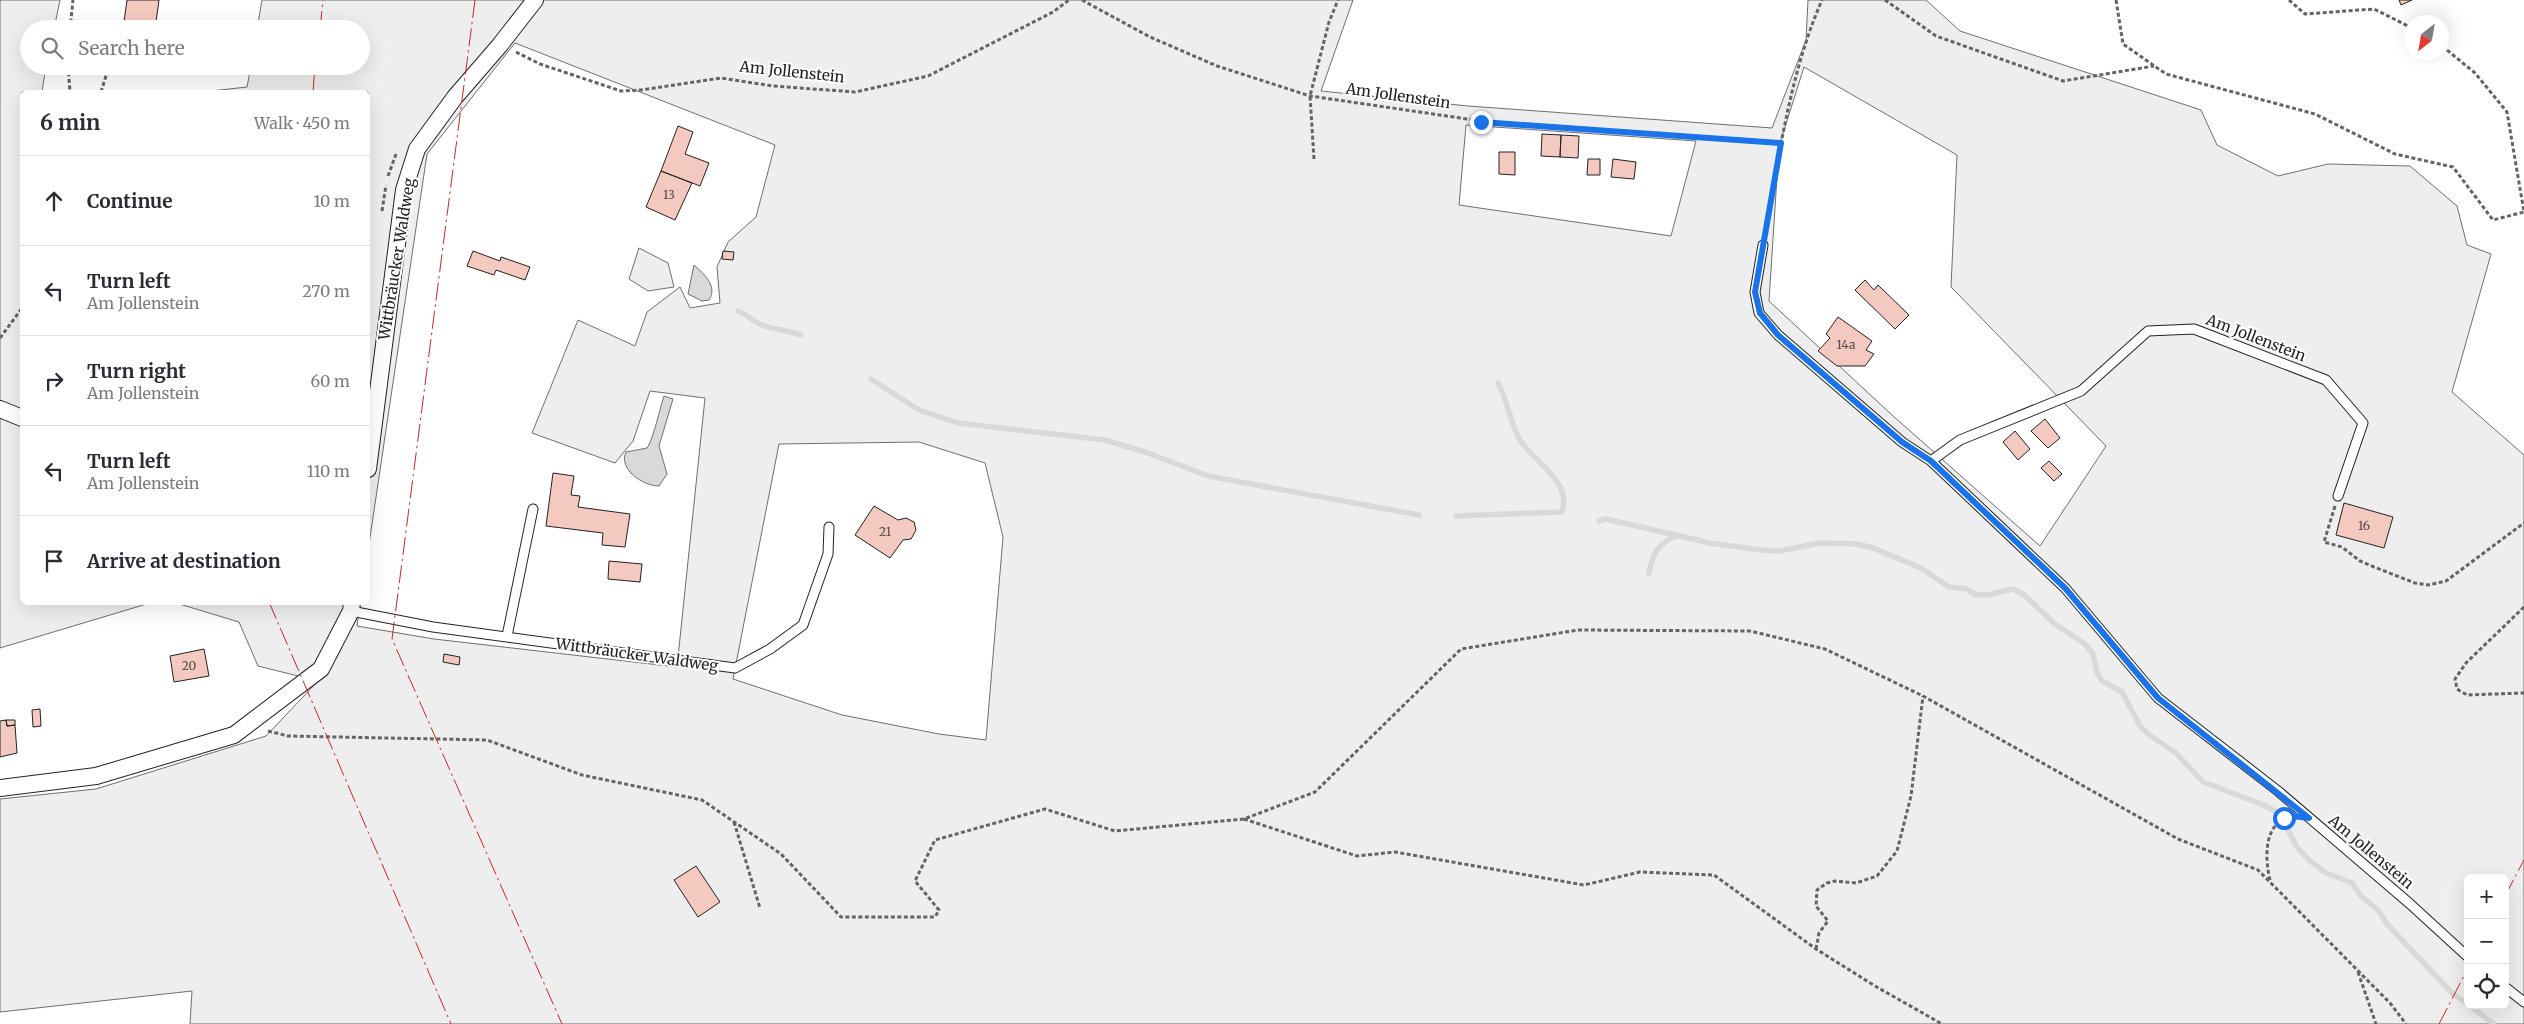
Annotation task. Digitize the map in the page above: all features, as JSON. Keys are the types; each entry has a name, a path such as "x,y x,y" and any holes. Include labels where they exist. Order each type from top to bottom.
{"street":[{"name":"Wittbräucker Waldweg","path":"370,454 404,190 417,149 455,97 500,45 535,0"},
{"path":"0,409 20,417"},
{"name":"Wittbräucker Waldweg","path":"0,788 96,776 234,735 320,669 351,607"}],"lane":[{"name":"Am Jollenstein","path":"1763,245 1755,292 1760,313 1778,335 1902,442 1931,461 2065,588 2158,698 2309,818 2464,953"},
{"name":"Am Jollenstein","path":"1931,461 1960,440 2081,391 2148,331 2194,329 2326,380 2363,423 2338,496"},
{"path":"507,636 533,509"},
{"name":"Wittbräucker Waldweg","path":"351,607 433,628 507,636 735,668 770,649 802,625 828,554 830,527"},
{"path":"2509,990 2524,1002"}],"path":[{"path":"71,20 73,0"},
{"name":"Am Jollenstein","path":"500,45 540,64 621,91 641,90 721,78 773,86 854,92 928,76 1053,12 1069,0"},
{"name":"Am Jollenstein","path":"1082,0 1150,37 1217,66 1310,96 1481,122 1781,143"},
{"path":"1314,159 1310,96 1329,22 1338,0"},
{"path":"1763,245 1781,143 1808,32 1822,0"},
{"path":"1885,0 1936,36 2064,81 2154,66"},
{"path":"2116,0 2123,44 2166,74 2315,114 2395,154 2453,167 2493,220 2524,212 2507,112 2475,73 2449,52"},
{"path":"2289,0 2305,14 2374,9 2404,24"},
{"path":"69,75 70,90"},
{"path":"102,90 106,75"},
{"path":"0,338 20,311"},
{"path":"2338,496 2324,542 2342,547 2360,561 2415,583 2428,585 2446,581 2524,523"},
{"path":"2524,607 2466,662 2455,679 2458,689 2467,695 2524,692"},
{"path":"247,725 288,736 487,740 582,775 702,800 781,854 841,917 926,917 935,916 939,910 915,881 935,840 1045,809 1115,831 1244,819 1315,792 1461,649 1578,630 1750,631 1825,649 1923,696 2178,839 2258,870 2390,1003 2406,1024"},
{"path":"1816,949 1819,933 1828,921 1816,906 1817,890 1826,883 1835,881 1856,883 1877,876 1898,851 1911,796 1923,696"},
{"path":"2270,883 2266,862 2269,834 2284,818 2292,816 2309,818"},
{"path":"1244,819 1357,856 1395,852 1584,884 1640,872 1714,875 1816,949 1875,986 1942,1024"},
{"path":"734,822 760,908"},
{"path":"2358,970 2376,1024"}],"shaded area":[{"path":"0,0 60,0 56,20 20,20 20,75 45,75 42,90 20,90 20,605 143,605 0,648"},
{"path":"262,0 1353,0 1321,91 1468,106 1772,128 1806,40 1808,0 1926,0 1960,31 2201,110 2217,145 2278,176 2328,164 2410,166 2457,206 2467,245 2491,254 2452,392 2524,455 2524,1024 190,1024 192,991 0,1012 0,799 96,789 266,736 318,681 258,666 239,622 183,605 360,605 357,626 434,639 677,667 705,398 650,391 633,441 615,463 532,433 578,320 635,346 647,312 680,287 690,308 720,303 717,267 728,242 756,217 775,145 515,43 427,154 370,538 370,90 220,90 247,87 249,75 370,75 370,20 259,20","holes":["1804,67 1957,155 1951,287 2106,446 2040,546 1892,415 1769,301 1779,146","1466,125 1696,141 1671,236 1459,205","919,442 985,463 1003,537 986,740 939,734 842,715 733,679 779,444"]},
{"path":"639,248 668,263 674,287 648,291 629,279"},
{"path":"694,265 706,276 711,285 712,290 709,300 702,301 688,294"},
{"path":"664,396 673,399 659,446 667,474 659,486 639,480 629,470 624,458 626,452 647,448"}],"building":[{"path":"127,0 159,0 156,20 124,20"},
{"path":"2399,0 2412,0 2401,5"},
{"path":"678,126 693,132 685,154 709,163 700,186 661,171"},
{"path":"1542,134 1561,135 1560,157 1541,156"},
{"path":"1561,135 1579,136 1578,158 1560,157"},
{"path":"1499,152 1515,152 1515,175 1499,174"},
{"path":"1588,159 1600,159 1600,175 1587,175"},
{"path":"1613,159 1636,162 1634,179 1611,177"},
{"path":"661,171 692,183 675,220 646,207"},
{"path":"473,251 500,261 501,257 530,267 525,280 496,270 494,275 467,266"},
{"path":"723,251 734,252 733,260 722,259"},
{"path":"1865,280 1874,290 1878,285 1909,315 1895,329 1855,290"},
{"path":"1838,317 1872,341 1866,350 1874,354 1865,366 1837,366 1818,351 1830,338 1826,334"},
{"path":"2045,419 2060,438 2048,448 2031,431"},
{"path":"2015,431 2030,449 2018,460 2003,442"},
{"path":"2049,461 2062,474 2054,481 2041,468"},
{"path":"553,473 574,476 571,495 580,496 578,507 630,514 625,547 602,545 603,533 546,526"},
{"path":"2344,503 2393,517 2384,548 2336,535"},
{"path":"874,506 898,520 906,518 914,522 916,530 911,539 903,540 890,558 855,535"},
{"path":"609,561 642,564 640,582 608,579"},
{"path":"204,649 209,676 174,682 170,656"},
{"path":"444,654 460,657 459,665 443,662"},
{"path":"40,709 41,726 33,727 32,710"},
{"path":"6,720 7,726 15,725 17,753 0,757 0,721"},
{"path":"6,720 15,720 15,725 7,726"},
{"path":"696,866 720,902 698,917 674,880"}],"waterway":[{"path":"738,311 762,325 801,335"},
{"path":"871,379 919,410 958,423 1105,440 1148,453 1208,476 1419,515"},
{"path":"1456,516 1562,512 1564,501 1562,491 1550,473 1520,440 1498,383"},
{"path":"1599,521 1606,519 1710,543 1760,550 1780,551 1819,543 1857,544 1873,548 1921,568 1949,587 1967,589 1976,595 1987,595 2012,589 2022,593 2055,624 2085,644 2093,654 2097,673 2102,681 2122,692 2140,726 2148,734 2176,753 2203,782 2261,804 2279,813 2297,847 2309,860 2326,873 2352,883 2361,896 2378,910 2387,924 2451,992 2494,1024"},
{"path":"1649,573 1657,550 1665,542 1677,536"}],"power":[{"path":"321,20 323,0"},
{"path":"475,0 392,639 562,1024"},
{"path":"313,90 314,75"},
{"path":"270,605 451,1024"},
{"path":"2509,888 2524,860"},
{"path":"2439,1024 2464,976"}],"route":[{"path":"1481,122 1781,143 1755,292 1760,313 1778,335 1902,442 1931,461 2065,588 2158,698 2278,791 2309,818 2292,816 2284,818"}]}
